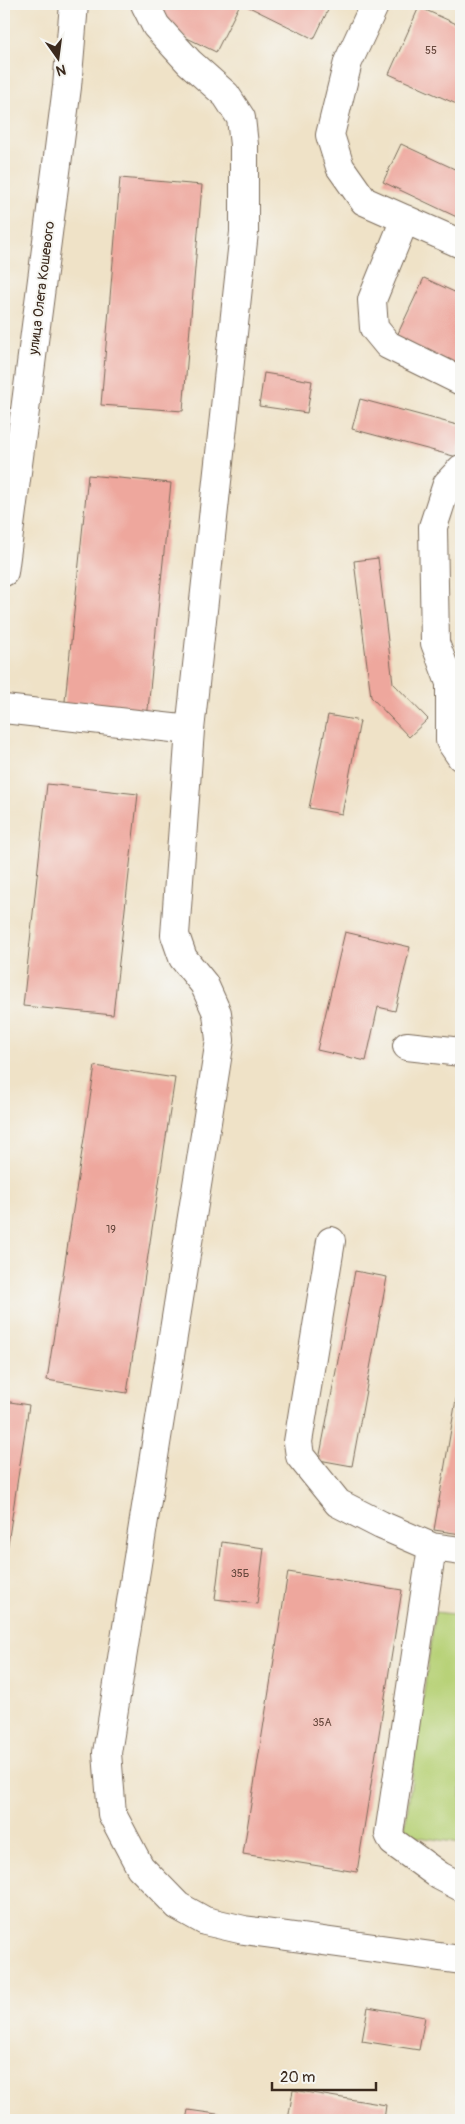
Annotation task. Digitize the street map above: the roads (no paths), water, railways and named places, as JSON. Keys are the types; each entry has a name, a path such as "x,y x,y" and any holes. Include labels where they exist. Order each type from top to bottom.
{"lane":[{"name":"улица Олега Кошевого","path":"4,572 67,87 74,4"},
{"path":"145,4 156,26 189,62 226,95 241,118 244,145 244,232 190,730 175,936 183,958 204,984 214,1006 220,1040 108,1753 112,1814 140,1867 178,1906 205,1920 244,1930 461,1960"},
{"path":"375,4 348,62 330,135 340,166 364,200 461,244"},
{"path":"405,219 372,300 374,328 388,346 461,381"},
{"path":"461,469 447,484 433,527 435,643 450,683 450,742 461,757"},
{"path":"4,709 190,730"},
{"path":"407,1046 461,1052"},
{"path":"331,1241 298,1442 300,1456 338,1503 381,1526 432,1547 461,1551"},
{"path":"432,1547 389,1834 393,1842 440,1876 461,1887"}]}
